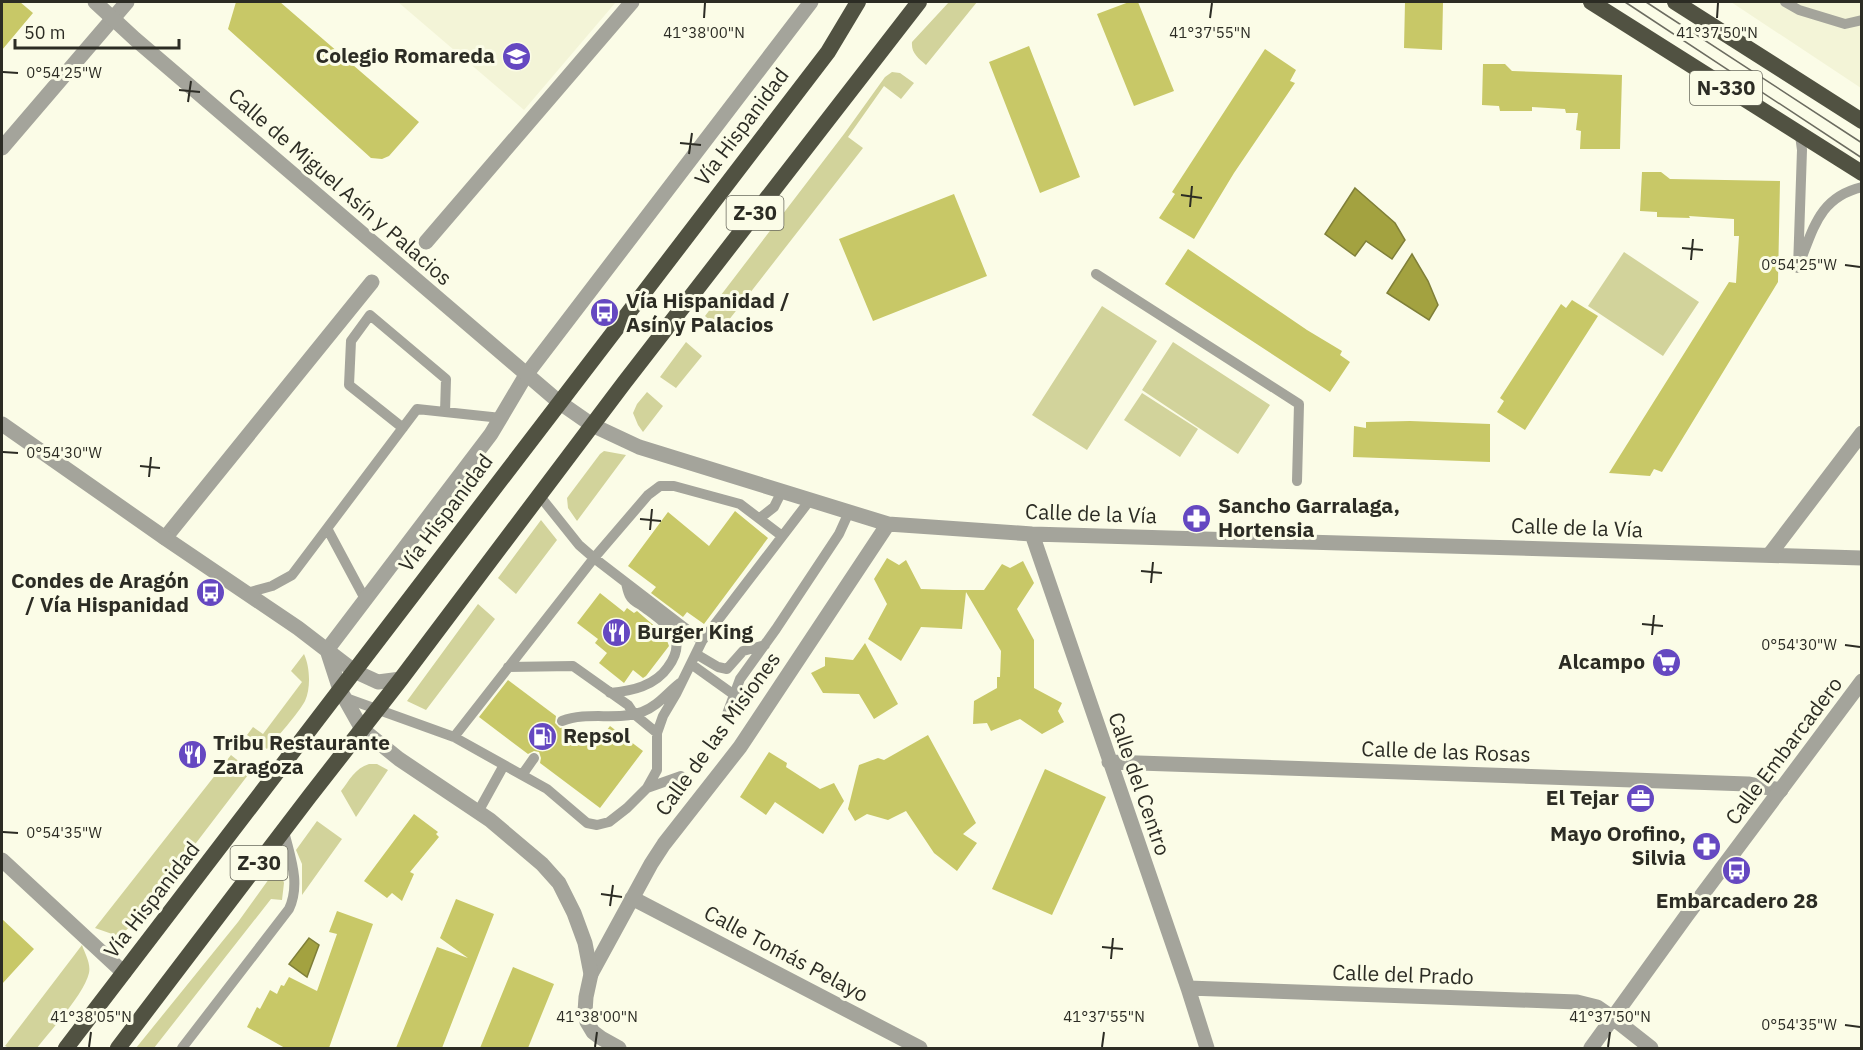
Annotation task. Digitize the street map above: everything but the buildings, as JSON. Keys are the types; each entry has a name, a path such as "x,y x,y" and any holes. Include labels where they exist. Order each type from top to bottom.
{"highway":[{"name":"Vía Hispanidad","path":"66,1048 341,693 354,671 828,52 858,2"},
{"name":"Z-30","path":"118,1048 377,711 592,425 919,2"},
{"name":"N-330","path":"1590,2 1862,173"},
{"name":"N-330","path":"1675,2 1862,122"}],"street":[{"name":"Calle de Miguel Asín y Palacios","path":"95,2 135,39 560,402"},
{"path":"2,148 127,2"},
{"path":"426,242 632,2"},
{"name":"Vía Hispanidad","path":"327,650 501,418 526,375 812,2"},
{"path":"165,538 372,282"},
{"name":"Calle de la Vía","path":"560,402 592,425 639,447 888,524 1032,534 1862,558"},
{"path":"2,424 298,628 354,671 378,682 401,679"},
{"path":"1770,554 1862,433"},
{"name":"Calle de las Misiones","path":"591,974 664,844 740,747 888,524"},
{"name":"Calle del Centro","path":"1032,534 1207,1048"},
{"path":"327,650 341,693 362,729 399,759 478,812 542,864 562,888 585,943 591,974 586,997 587,1022 600,1038 619,1048"},
{"name":"Calle Embarcadero","path":"1591,1048 1862,681"},
{"name":"Calle de las Rosas","path":"1109,762 1748,784 1781,790"},
{"path":"2,860 124,973"},
{"name":"Calle Tomás Pelayo","path":"632,898 920,1048"},
{"name":"Calle del Prado","path":"1188,988 1577,1002 1597,1007 1651,1048"}],"lane":[{"path":"1785,2 1799,10 1845,24 1862,20"},
{"path":"1800,135 1802,150 1798,268 1817,218 1848,190 1862,187"},
{"path":"1096,274 1299,404 1297,481"},
{"path":"403,428 349,385 351,341 370,315 446,379 445,412"},
{"path":"247,593 272,586 292,575 417,409 501,418"},
{"path":"454,737 594,558 648,495 660,486 674,486 740,504 782,536"},
{"path":"760,518 774,507 782,491"},
{"path":"540,495 579,545 702,641"},
{"path":"341,693 377,711 454,737 547,789 587,823 597,825 609,822 647,788 657,770 657,733 663,716 702,641 810,500"},
{"path":"727,714 740,679 839,534 849,512"},
{"path":"328,530 365,599"},
{"path":"610,693 622,692 652,683 663,675 676,651 677,642 671,628 630,597 626,583"},
{"path":"693,659 727,669 743,651 765,645"},
{"path":"693,659 733,694"},
{"path":"508,667 573,666 628,705 634,714 657,733"},
{"path":"562,721 575,716 634,714 654,706 682,681"},
{"path":"522,775 534,758"},
{"path":"478,812 504,765"},
{"path":"647,788 681,776"},
{"path":"182,1048 288,909 293,899 295,880 284,831"}],"shaded area":[{"name":"Colegio Romareda","path":"398,2 616,2 524,110"},
{"path":"1731,2 1861,2 1861,88"},
{"path":"1355,188 1395,223 1405,240 1392,259 1366,241 1355,256 1325,234"},
{"path":"1412,254 1428,281 1438,305 1429,320 1387,293"},
{"path":"309,938 319,945 307,977 289,964"}],"green space":[{"path":"949,2 977,2 926,65 914,52 912,42"},
{"path":"892,72 900,73 914,83 901,99 884,86 848,137 863,148 721,330 705,316 885,77"},
{"path":"1624,252 1699,302 1663,356 1588,306"},
{"path":"1102,306 1157,341 1087,450 1032,415"},
{"path":"686,342 702,356 676,388 660,377"},
{"path":"1173,342 1270,405 1238,454 1142,390"},
{"path":"647,392 663,406 643,432 633,413"},
{"path":"1142,393 1198,429 1180,457 1124,420"},
{"path":"604,451 626,455 577,521 568,508 567,498"},
{"path":"541,520 557,540 516,594 498,578"},
{"path":"478,604 495,619 426,710 407,701"},
{"path":"304,654 309,678 305,701 267,749 247,735 253,727 263,734 302,682 291,671"},
{"path":"231,755 251,771 138,919 122,934 115,935 95,928"},
{"path":"369,764 377,764 388,770 356,817 341,791 356,772"},
{"path":"317,821 342,839 302,895 302,864 296,850"},
{"path":"279,865 284,883 282,900 271,899 154,1048 136,1048 238,922"},
{"path":"82,945 89,973 81,991 66,1012 37,1048 5,1046"}],"tram line":[{"path":"1625,2 1862,158"},
{"path":"1646,2 1862,143"}],"place":[{"name":"Colegio Romareda","path":"516,56"},
{"name":"Vía Hispanidad / Asín y Palacios","path":"605,313"},
{"name":"Sancho Garralaga, Hortensia","path":"1197,518"},
{"name":"Condes de Aragón / Vía Hispanidad","path":"210,593"},
{"name":"Burger King","path":"616,632"},
{"name":"Alcampo","path":"1666,662"},
{"name":"Repsol","path":"542,736"},
{"name":"Tribu Restaurante Zaragoza","path":"192,755"},
{"name":"El Tejar","path":"1640,798"},
{"name":"Mayo Orofino, Silvia","path":"1707,846"},
{"name":"Embarcadero 28","path":"1737,870"}]}
